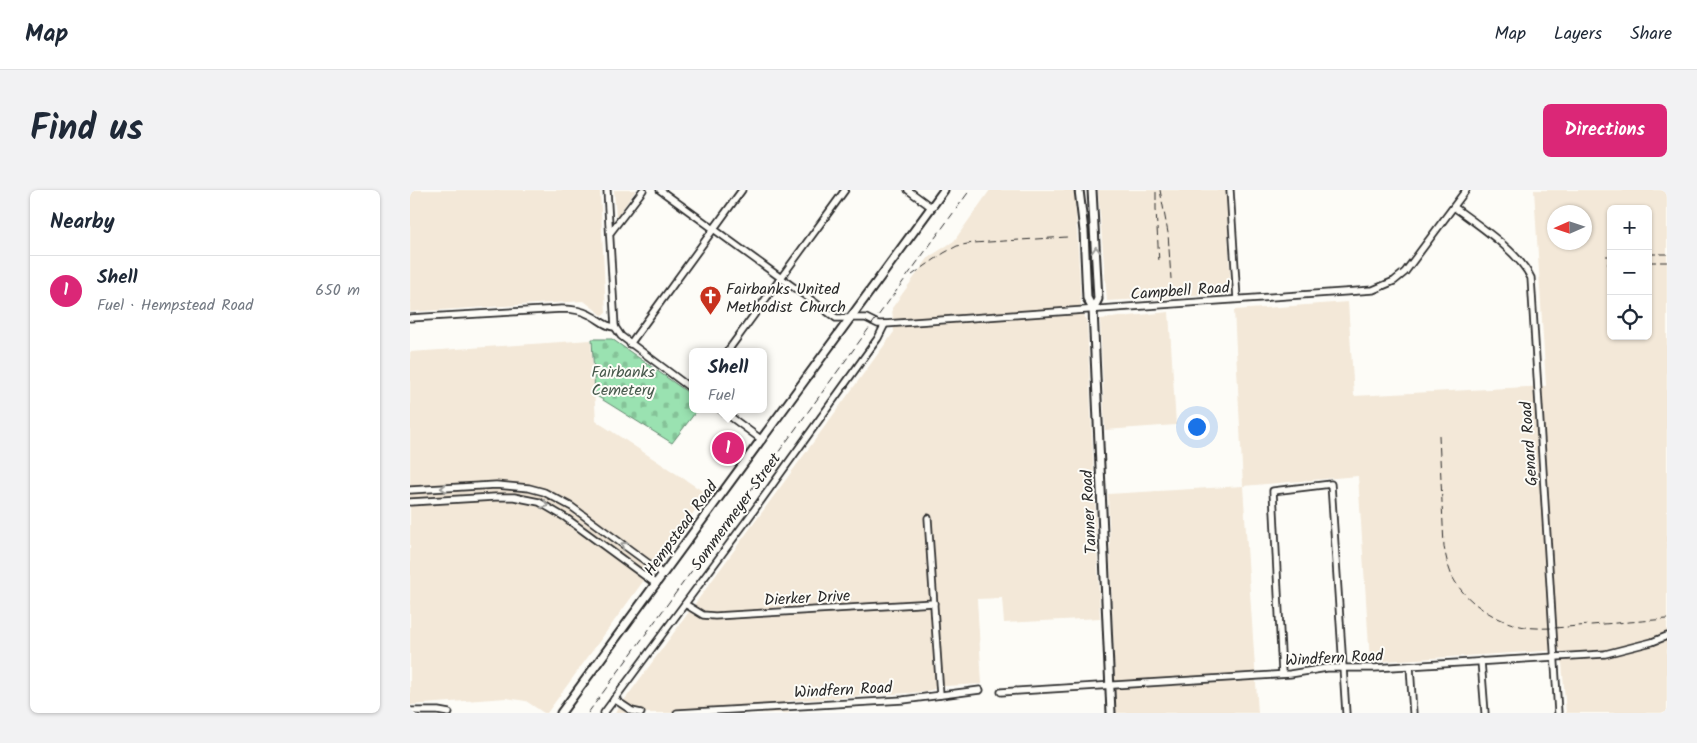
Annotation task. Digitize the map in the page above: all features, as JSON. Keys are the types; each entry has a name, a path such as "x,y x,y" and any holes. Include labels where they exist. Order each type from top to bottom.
{"main road":[{"name":"Hempstead Road","path":"561,713 944,190"},
{"path":"1079,190 1084,231 1087,298 1093,309"},
{"path":"1092,190 1098,299 1093,309"},
{"path":"1084,231 1095,230"},
{"name":"Tanner Road","path":"1093,309 1111,713"}],"street":[{"path":"607,190 615,327 630,344 689,387"},
{"path":"610,232 643,190"},
{"name":"Campbell Road","path":"660,190 836,318 866,318 878,324 1364,291 1382,287 1394,281 1405,272 1466,190"},
{"path":"630,344 742,190"},
{"path":"731,348 845,190"},
{"path":"908,190 932,207"},
{"path":"1230,190 1237,299"},
{"name":"Genard Road","path":"1454,207 1509,251 1527,269 1531,278 1558,713"},
{"path":"410,318 562,308 580,311 591,315 607,326 615,327"},
{"name":"Sommermeyer Street","path":"604,713 685,604 886,324"},
{"path":"725,413 762,440"},
{"path":"1282,674 1273,490 1331,484 1346,713"},
{"path":"410,490 515,486 544,492 581,514 663,574"},
{"path":"514,497 515,486"},
{"path":"462,498 464,487"},
{"path":"410,502 514,497 540,502 575,524 656,584"},
{"path":"575,524 581,514"},
{"path":"928,518 940,695"},
{"name":"Dierker Drive","path":"685,604 703,615 715,616 934,603"},
{"name":"Windfern Road","path":"1001,692 1282,674 1342,667 1374,668 1605,654 1645,644 1667,636"},
{"path":"1481,662 1485,713"},
{"path":"1410,666 1413,713"},
{"name":"Windfern Road","path":"676,713 903,700 980,690"},
{"path":"614,699 632,711 641,713"},
{"path":"410,711 424,710 449,713"}],"shaded area":[{"path":"410,190 600,190 606,313 602,315 584,301 410,312"},
{"path":"614,190 636,190 616,218"},
{"path":"990,190 1073,190 1075,197 1081,305 1087,323 1100,618 1004,623 1002,598 977,599 982,684 945,686 924,692 788,701 789,713 615,713 894,332 892,308 929,257 954,241"},
{"path":"1098,190 1226,190 1231,294 1107,301"},
{"path":"1534,190 1667,190 1667,713 1566,713 1561,650 1370,662 1358,476 1243,486 1234,310 1348,302 1354,396 1546,386"},
{"path":"1169,312 1176,425 1105,430 1100,319"},
{"path":"591,340 596,421 707,494 547,713 526,701 506,698 410,705 410,352"},
{"path":"1243,486 1258,713 1116,713 1108,494"}],"green space":[{"name":"Fairbanks Cemetery","path":"592,339 612,339 689,393 689,413 695,413 672,443 595,395"}],"railway":[{"path":"588,713 970,190"},
{"path":"1160,190 1168,233 1171,279"},
{"path":"1156,192 1159,263"},
{"path":"912,275 957,246 973,243 1067,237"},
{"path":"1652,254 1667,254"},
{"path":"1652,262 1667,262"},
{"path":"1439,435 1446,558 1458,587 1477,605 1488,613 1513,624 1537,628 1667,619"}],"place":[{"name":"Fairbanks United Methodist Church","path":"710,316"},
{"name":"Shell","path":"728,448"}]}
